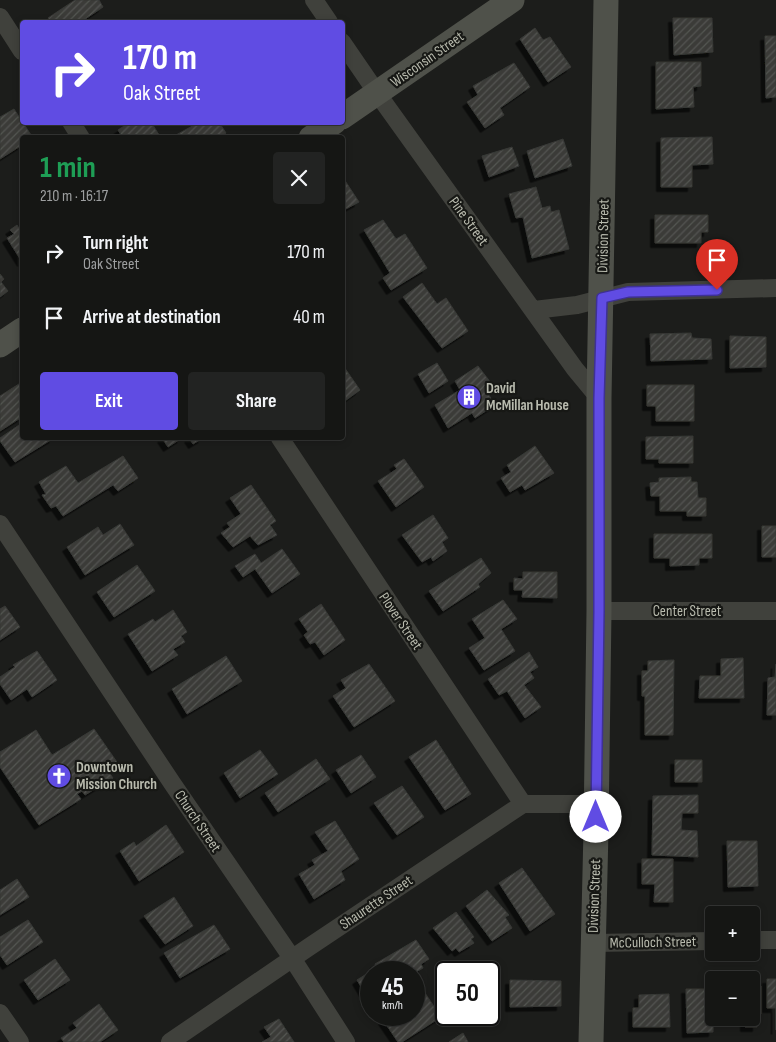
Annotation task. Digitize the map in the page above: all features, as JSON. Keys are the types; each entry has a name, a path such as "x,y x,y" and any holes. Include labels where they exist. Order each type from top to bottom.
{"main road":[{"name":"Wisconsin Street","path":"345,115 512,0"},
{"name":"Division Street","path":"591,1042 599,611 599,398 606,0"},
{"path":"315,135 330,125"},
{"path":"0,345 20,331"}],"street":[{"path":"314,0 329,20"},
{"path":"0,17 20,48"},
{"name":"Pine Street","path":"345,46 575,369 599,398"},
{"path":"534,310 577,306 628,292 776,288"},
{"name":"Plover Street","path":"281,440 523,804"},
{"name":"Church Street","path":"0,524 172,783 292,958 346,1042"},
{"name":"Center Street","path":"599,611 776,611"},
{"path":"523,804 596,804"},
{"name":"Shaurette Street","path":"170,1042 523,804"},
{"path":"760,940 776,940"},
{"name":"McCulloch Street","path":"592,943 705,941"},
{"path":"0,1013 20,1042"}],"building":[{"path":"75,0 99,0 103,7 84,20 50,20 48,18"},
{"path":"673,18 712,18 713,52 674,55"},
{"path":"535,28 543,40 550,37 571,67 548,82 520,39"},
{"path":"765,36 776,36 776,97 766,98"},
{"path":"656,62 701,62 701,86 693,87 694,107 656,109"},
{"path":"514,63 530,87 500,108 504,115 485,128 467,102 478,95 473,86"},
{"path":"14,109 20,118 20,125 24,125 31,135 20,135 20,146 0,159 0,117"},
{"path":"126,125 153,125 159,135 121,135 118,130"},
{"path":"194,125 221,125 226,133 223,135 176,135"},
{"path":"712,137 713,164 692,165 692,187 661,187 661,138"},
{"path":"563,139 572,166 535,178 527,151"},
{"path":"512,147 519,166 489,177 482,156"},
{"path":"345,181 359,202 345,209"},
{"path":"536,187 542,208 550,206 551,212 559,210 569,249 532,258 523,217 516,218 509,194"},
{"path":"655,215 708,215 708,232 701,232 701,243 655,243"},
{"path":"383,220 396,239 405,234 427,268 391,290 383,278 390,273 364,230"},
{"path":"17,225 20,230 20,259 7,238 14,234 10,230"},
{"path":"0,274 4,279 1,282 8,291 0,297"},
{"path":"422,283 437,304 446,298 468,331 442,348 403,297"},
{"path":"691,333 692,338 711,339 712,359 651,361 650,334"},
{"path":"730,336 766,337 766,367 730,368"},
{"path":"437,363 448,381 429,393 418,374"},
{"name":"David McMillan House","path":"478,366 491,383 484,387 495,405 475,418 472,413 448,428 435,405 460,390 455,381"},
{"path":"345,368 360,390 345,401"},
{"path":"20,383 20,418 0,431 0,396"},
{"path":"647,385 694,385 694,421 656,421 656,406 647,406"},
{"path":"20,424 20,440 51,440 15,462 0,441 0,438"},
{"path":"693,436 693,463 659,463 659,459 646,459 646,437"},
{"path":"163,440 179,440 168,447"},
{"path":"190,440 200,440 193,444"},
{"path":"535,446 554,473 525,490 522,485 510,492 501,478 511,472 507,465"},
{"path":"123,456 138,478 118,491 113,485 63,516 56,506 51,508 42,495 46,494 39,482 66,466 78,483"},
{"path":"404,459 424,487 396,507 378,481 397,469 394,465"},
{"path":"691,477 691,482 697,482 698,498 706,498 706,516 687,516 687,511 660,511 660,496 651,496 650,483 659,482 659,478"},
{"path":"251,485 276,521 270,525 277,535 258,545 250,536 233,547 221,533 230,527 227,523 241,514 230,498"},
{"path":"433,515 448,538 442,542 447,551 433,561 431,557 422,562 402,535"},
{"path":"120,524 134,545 85,575 67,547 98,527 103,535"},
{"path":"762,526 776,526 776,557 762,557"},
{"path":"654,534 712,534 712,558 699,558 699,565 670,566 670,558 654,558"},
{"path":"282,549 300,574 272,593 255,569 243,577 235,566 255,554 261,563"},
{"path":"481,558 491,573 478,584 480,587 443,611 429,591"},
{"path":"137,565 155,591 114,617 97,592"},
{"path":"523,572 557,572 557,598 522,597 523,590 514,590 514,578 523,579"},
{"path":"503,600 517,619 501,629 515,651 484,670 469,648 485,638 472,619"},
{"path":"321,604 345,640 324,655 315,642 310,644 304,635 308,632 299,619"},
{"path":"5,606 20,627 0,640 0,609"},
{"path":"173,610 187,632 181,636 185,642 173,649 178,655 152,671 128,634 153,619 155,622"},
{"path":"37,651 57,680 32,697 27,689 11,700 0,684 0,677 15,667 13,665"},
{"path":"529,652 538,667 530,672 534,678 524,685 541,707 525,718 507,691 499,695 488,679"},
{"path":"226,656 242,681 187,714 172,689"},
{"path":"743,658 744,698 699,698 700,676 721,676 721,659"},
{"path":"674,660 673,735 645,735 645,696 642,696 642,671 648,671 648,661"},
{"path":"369,664 395,701 354,727 333,696 346,688 341,680"},
{"path":"776,664 776,715 767,715 768,678 775,677"},
{"name":"Downtown Mission Church","path":"94,729 119,765 108,771 113,778 85,795 82,791 77,794 81,799 39,825 0,767 0,752 36,730 52,755"},
{"path":"436,740 471,794 445,810 409,757"},
{"path":"260,750 278,774 240,798 224,773"},
{"path":"361,755 376,777 351,793 336,770"},
{"path":"316,759 330,779 278,812 265,793"},
{"path":"675,760 702,760 702,782 675,782"},
{"path":"402,786 424,817 397,835 374,803"},
{"path":"698,795 698,813 682,813 681,830 697,831 698,857 652,855 653,796"},
{"path":"335,821 359,859 341,871 345,880 314,899 299,874 315,865 312,860 328,851 315,832"},
{"path":"166,825 184,852 139,881 120,851 134,842 136,846"},
{"path":"727,841 757,841 758,886 728,887"},
{"path":"642,859 673,859 673,902 654,902 655,884 642,884"},
{"path":"522,868 555,914 530,931 499,883"},
{"path":"17,879 29,897 0,915 0,890"},
{"path":"487,890 509,915 505,917 512,928 492,941 466,906"},
{"path":"174,897 193,926 165,944 144,916"},
{"path":"456,912 474,937 471,939 474,943 459,952 456,948 452,951 433,928"},
{"path":"28,920 43,942 7,965 0,955 0,937"},
{"path":"214,925 230,949 180,978 164,953"},
{"path":"416,940 429,959 425,962 380,961"},
{"path":"55,959 70,980 38,1000 24,980"},
{"path":"767,979 776,979 776,1008 767,1008"},
{"path":"510,980 561,981 561,1006 510,1007"},
{"path":"760,986 761,986 760,1014"},
{"path":"686,989 705,989 705,1026 713,1026 713,1032 687,1033"},
{"path":"425,993 435,1008 435,1021 402,1042 398,1042 387,1026 425,1026"},
{"path":"669,994 670,1027 633,1027 633,1008 639,1008 639,995"},
{"path":"99,1004 118,1030 100,1042 64,1042 61,1038 77,1028 73,1023"},
{"path":"279,1019 294,1042 262,1042 271,1037 264,1027"},
{"path":"463,1033 468,1042 449,1042"}],"place":[{"name":"David McMillan House","path":"469,397"},
{"name":"Downtown Mission Church","path":"59,776"}],"route":[{"path":"596,817 599,611 599,398 602,298 628,292 717,290"}]}
